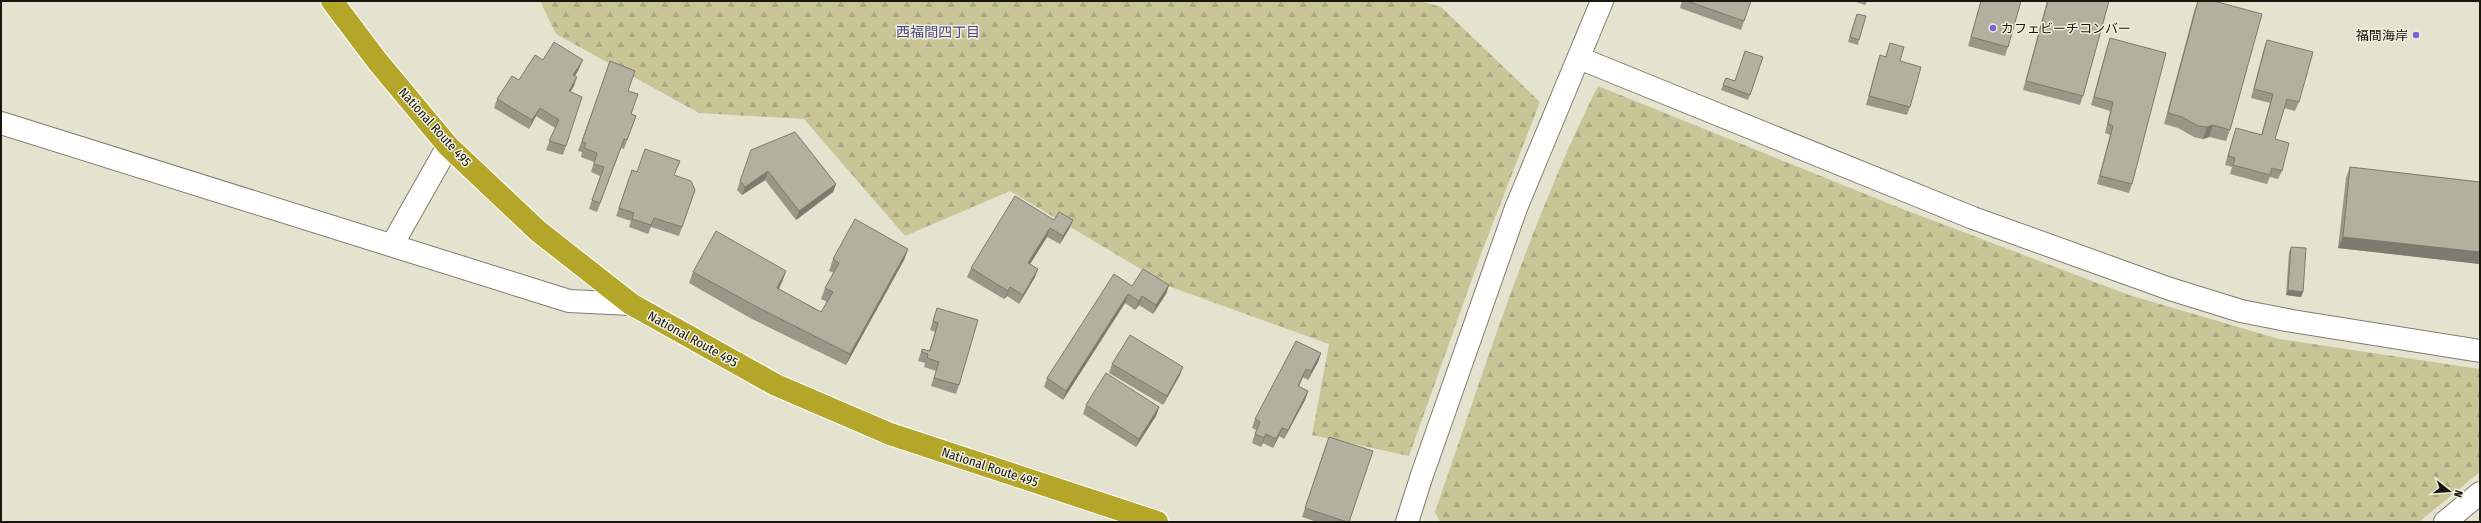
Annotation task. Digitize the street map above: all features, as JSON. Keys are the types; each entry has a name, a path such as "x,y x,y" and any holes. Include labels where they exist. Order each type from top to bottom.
{"highway":[{"name":"National Route 495","path":"332,1 378,62 448,146 538,231 631,304 776,385 890,434 1157,522"}],"street":[{"path":"1407,522 1422,475 1516,208 1602,1"},
{"path":"1579,58 1973,218 2170,289 2241,311 2292,321 2480,351"},
{"path":"1,123 569,301 631,304"},
{"path":"392,245 448,146"},
{"path":"2445,522 2480,493"}],"green space":[{"path":"540,1 1420,1 1441,7 1540,102 1482,251 1409,456 1312,435 1329,344 1171,287 1010,191 905,236 804,119 699,113 556,34"},
{"path":"1598,86 1900,208 2129,295 2279,339 2480,369 2480,472 2419,522 1440,522 1435,512 1510,296 1551,190"}],"building":[{"path":"1687,1 1751,1 1744,21"},
{"name":"カフェビーチコンバー","path":"1981,1 2021,1 2008,47 1971,37"},
{"path":"2048,1 2109,1 2083,96 2026,81"},
{"path":"2198,1 2214,1 2262,14 2230,130 2213,125 2207,127 2198,126 2182,117 2168,113"},
{"path":"1857,14 1866,16 1859,40 1850,37"},
{"path":"2110,38 2166,53 2132,184 2100,176 2113,126 2108,124 2113,102 2094,97"},
{"path":"2267,40 2313,52 2299,102 2287,99 2275,139 2289,143 2282,171 2272,168 2270,175 2233,165 2235,158 2228,156 2236,128 2262,135 2273,94 2254,89"},
{"path":"554,42 583,60 573,75 577,77 569,91 582,97 566,146 549,141 559,120 540,108 532,120 497,99 512,76 519,80 535,55 543,60"},
{"path":"1890,43 1904,47 1900,61 1921,67 1910,107 1869,96 1880,55 1886,57"},
{"path":"1745,51 1763,57 1750,95 1723,85 1726,78 1735,81"},
{"path":"610,61 635,71 628,91 638,94 631,114 636,116 627,140 624,139 600,203 592,200 604,167 594,164 597,153 584,148 586,143 582,142"},
{"path":"795,132 836,184 799,211 768,171 745,187 740,181 751,150"},
{"path":"645,149 680,161 674,175 691,181 695,190 682,227 654,218 651,225 632,219 634,213 619,208 632,170 637,172"},
{"path":"2350,167 2480,182 2480,252 2343,237"},
{"path":"1015,196 1054,220 1059,212 1073,220 1063,236 1050,228 1028,263 1038,269 1023,295 1010,287 1008,291 971,268"},
{"path":"855,219 908,249 850,354 757,307 693,272 716,231 786,271 777,288 821,312 833,292 825,288 839,263 833,259"},
{"path":"2291,247 2306,248 2303,292 2288,290"},
{"path":"1143,269 1169,285 1156,305 1142,296 1139,301 1128,294 1066,391 1047,378 1114,274 1132,286"},
{"path":"937,308 978,320 959,385 934,378 939,362 927,358 928,354 922,352 922,349 930,351 938,323 933,321"},
{"path":"1130,335 1183,367 1167,396 1112,364"},
{"path":"1296,341 1321,353 1311,371 1306,369 1298,386 1308,391 1288,430 1282,428 1276,439 1266,434 1264,438 1255,434 1260,422 1255,419"},
{"path":"1106,373 1159,407 1139,439 1086,405"},
{"path":"1329,437 1373,451 1349,522 1305,508"}],"place":[{"name":"カフェビーチコンバー","path":"1993,28"},
{"name":"福間海岸","path":"2416,35"}],"district":[{"name":"西福間四丁目","path":"938,32"}]}
